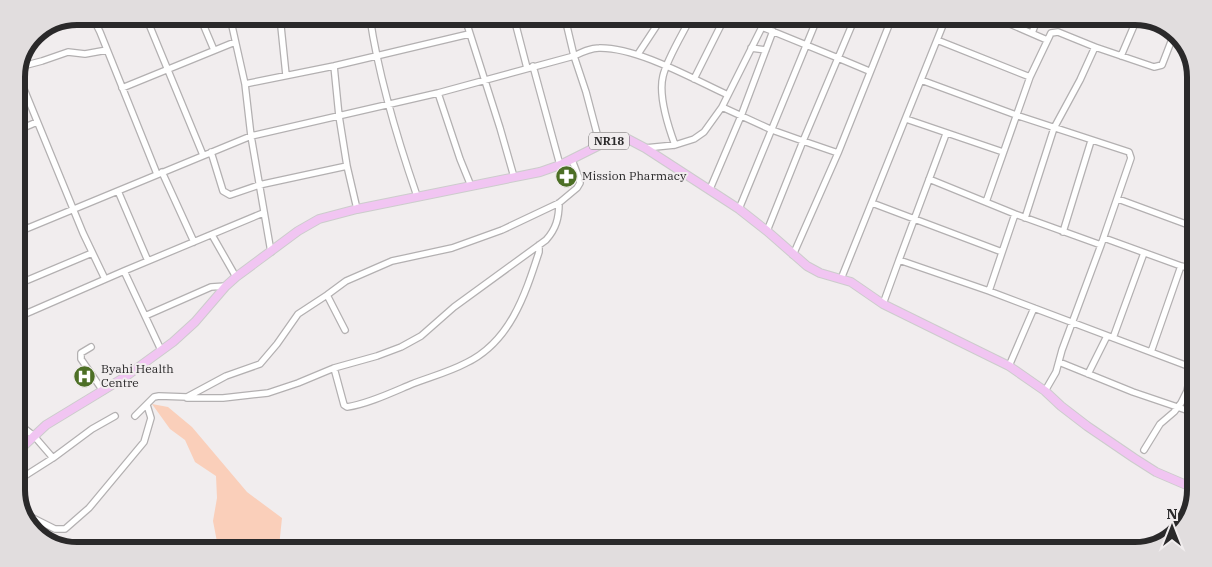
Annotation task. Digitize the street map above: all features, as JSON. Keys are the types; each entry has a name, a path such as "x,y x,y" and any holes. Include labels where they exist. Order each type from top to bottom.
{"main road":[{"name":"NR18","path":"25,444 54,420 103,391 162,350 194,322 226,286 298,231 318,219 417,196 540,172 572,160 600,145 621,138 631,140 645,148 710,189 767,231 807,266 820,273 851,282 884,304 1009,366 1045,391 1087,426 1134,458 1156,472 1187,485"}],"street":[{"path":"96,25 160,173 194,242"},
{"path":"150,25 203,155"},
{"path":"203,25 214,50"},
{"path":"231,25 245,84 250,136 271,252"},
{"path":"281,25 286,75"},
{"path":"371,25 376,56 388,104 417,196"},
{"path":"467,25 514,177"},
{"path":"516,25 560,165"},
{"path":"567,25 600,145"},
{"path":"638,54 657,25"},
{"path":"676,145 668,125 662,79 687,25"},
{"path":"694,79 721,25"},
{"path":"739,209 815,25"},
{"path":"767,231 852,25"},
{"path":"793,255 838,153 889,25"},
{"path":"841,279 943,25"},
{"path":"1013,25 1047,40"},
{"path":"1032,33 1035,25"},
{"path":"1121,56 1134,25"},
{"path":"645,148 676,145 694,139 704,132 722,107 762,27 870,71"},
{"path":"710,189 741,116 773,31"},
{"path":"986,202 1030,77 1051,33 1058,32 1154,67 1162,65 1172,41"},
{"path":"245,84 334,66 469,34"},
{"path":"937,40 1030,77"},
{"path":"122,88 235,42"},
{"path":"26,229 250,136 438,93 574,56 593,48 601,47 638,54 728,95"},
{"path":"1025,218 1054,128 1080,80 1095,47"},
{"path":"751,48 766,50"},
{"path":"27,65 68,52 85,54 107,50"},
{"path":"334,66 347,166 357,209"},
{"path":"921,80 1091,141 1130,152 1131,154 1118,199 1056,372 1045,391"},
{"path":"25,92 92,253 105,279"},
{"path":"438,93 471,186"},
{"path":"722,107 772,130 838,153"},
{"path":"906,119 1003,152"},
{"path":"25,127 37,122"},
{"path":"884,304 946,134"},
{"path":"1063,232 1091,141"},
{"path":"211,152 223,191 230,195 259,185 347,166"},
{"path":"187,398 226,376 260,364 298,314 346,281 392,261 460,245 502,230 559,203 577,188 580,183 572,160"},
{"path":"929,179 1025,218 1102,245"},
{"path":"118,191 148,261"},
{"path":"1118,199 1187,224"},
{"path":"135,416 152,399 160,396 223,398 268,393 334,368 401,347 421,336 454,307 539,245 552,233 559,214 559,203"},
{"path":"872,203 1002,252"},
{"path":"25,313 263,213"},
{"path":"989,291 1015,214"},
{"path":"212,235 236,278"},
{"path":"1104,238 1187,267"},
{"path":"334,368 344,405 347,406 400,389 467,363 486,351 502,336 521,301 539,252 539,245"},
{"path":"1088,374 1110,337 1144,252"},
{"path":"25,281 92,253"},
{"path":"899,260 1187,364"},
{"path":"1151,352 1181,266"},
{"path":"124,271 162,350"},
{"path":"146,316 212,287 226,286"},
{"path":"327,295 344,330"},
{"path":"1009,366 1034,308"},
{"path":"91,347 81,353 81,359 103,391"},
{"path":"1059,362 1133,392 1187,410"},
{"path":"1144,450 1160,424 1181,403 1187,387"},
{"path":"34,518 55,529 65,528 89,508 144,442 150,418 147,405"},
{"path":"25,476 115,416"},
{"path":"25,429 34,436 53,458"}],"shaded area":[{"path":"152,404 168,407 192,427 247,492 282,518 280,542 217,542 213,521 217,498 216,476 195,462 185,440 170,429"}],"place":[{"name":"Mission Pharmacy","path":"566,176"},
{"name":"Byahi Health Centre","path":"85,376"}]}
